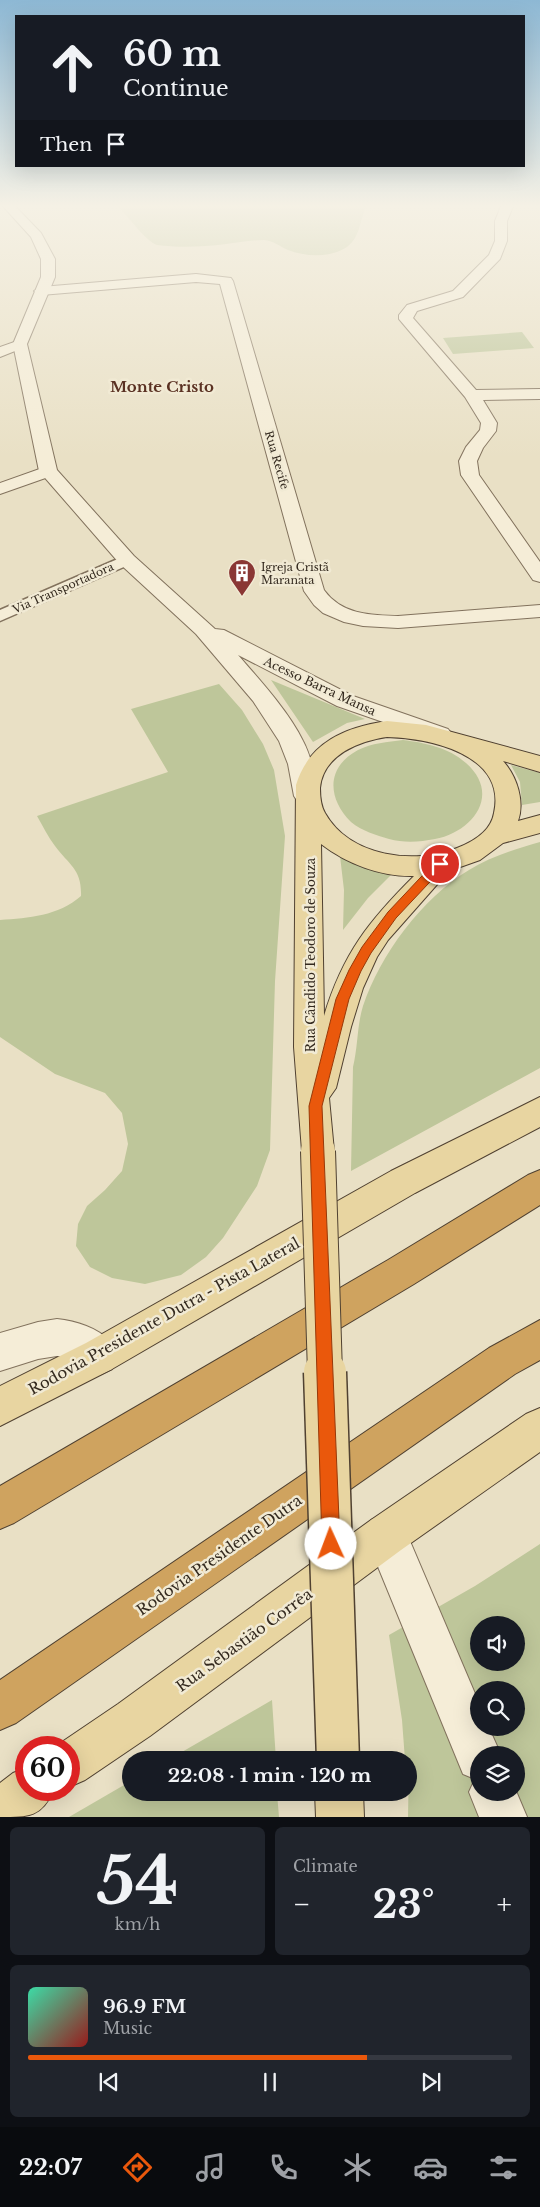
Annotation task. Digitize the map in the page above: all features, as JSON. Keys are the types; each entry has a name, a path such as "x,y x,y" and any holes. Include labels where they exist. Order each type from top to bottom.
{"highway":[{"path":"0,1509 393,1277 540,1186"},
{"name":"Rodovia Presidente Dutra","path":"0,1707 502,1361 540,1339"}],"main road":[{"path":"440,734 469,746 482,755 501,776 506,788 508,806 504,825 485,846 440,864 406,866 372,860 357,854 331,838 314,818 307,796 307,785 315,765 323,756 343,741 371,732 387,729 404,729 440,734 540,764"},
{"name":"Rua Cândido Teodoro de Souza","path":"307,796 310,1047 316,1106"},
{"path":"496,836 540,824"},
{"name":"Rua Cândido Teodoro de Souza","path":"316,1106 342,999 355,970 366,950 392,915 440,864"},
{"path":"316,1106 338,1751"},
{"name":"Rodovia Presidente Dutra - Pista Lateral","path":"0,1407 99,1356 403,1182 540,1111"},
{"name":"Rua Sebastião Corrêa","path":"80,1757 134,1720 386,1535 540,1428"},
{"path":"0,1810 15,1800"},
{"path":"339,1801 340,1817"}],"street":[{"name":"Rua Recife","path":"41,291 67,289"},
{"name":"Rua Recife","path":"228,289 314,591 318,598 330,609 348,617 376,621 398,622 540,611"},
{"path":"463,289 458,294 412,308 406,315 408,323 472,395 485,415 489,427 468,461 470,475 540,576"},
{"path":"41,291 20,344 48,471 127,560 204,629 278,718 294,748 307,796"},
{"path":"0,352 20,344"},
{"path":"472,395 540,394"},
{"path":"0,488 48,471"},
{"name":"Acesso Barra Mansa","path":"204,629 345,701 440,734"},
{"path":"0,1352 50,1338 62,1338 77,1341 99,1356"},
{"path":"386,1535 474,1746"},
{"path":"497,1801 503,1817"}],"lane":[{"name":"Via Transportadora","path":"0,616 127,560"}],"green space":[{"path":"522,332 534,348 453,354 443,338"},
{"path":"271,680 365,719 347,723 313,742"},
{"path":"219,684 242,710 263,744 274,770 285,836 275,981 270,1150 257,1186 223,1238 206,1257 181,1275 145,1284 112,1278 90,1267 76,1246 78,1224 87,1206 122,1171 128,1144 122,1113 105,1093 55,1074 0,1037 0,920 43,915 63,908 81,896 81,887 77,873 52,843 37,816 168,772 131,709"},
{"path":"403,740 444,749 466,763 477,775 482,787 482,799 478,810 471,820 461,829 435,839 400,841 364,830 351,822 343,813 334,793 335,774 340,765 348,757 363,748 380,743"},
{"path":"511,765 540,773 540,802 522,805 520,782"},
{"path":"540,842 540,1068 351,1171 353,1067 363,1006 380,967 405,929 419,912 452,882 486,861"},
{"path":"340,856 362,866 393,873 368,898 343,930 344,890"},
{"path":"540,1544 540,1817 408,1817 408,1801 417,1801 417,1751 404,1751 402,1720 389,1635 475,1586"},
{"path":"272,1700 275,1751 184,1751"},
{"path":"122,1786 122,1801 278,1801 279,1817 69,1817"}],"place":[{"name":"Igreja Cristã Maranata","path":"242,597"}],"district":[{"name":"Monte Cristo","path":"162,386"}],"route":[{"path":"331,1544 316,1106 342,999 355,970 378,932 440,864"}]}
